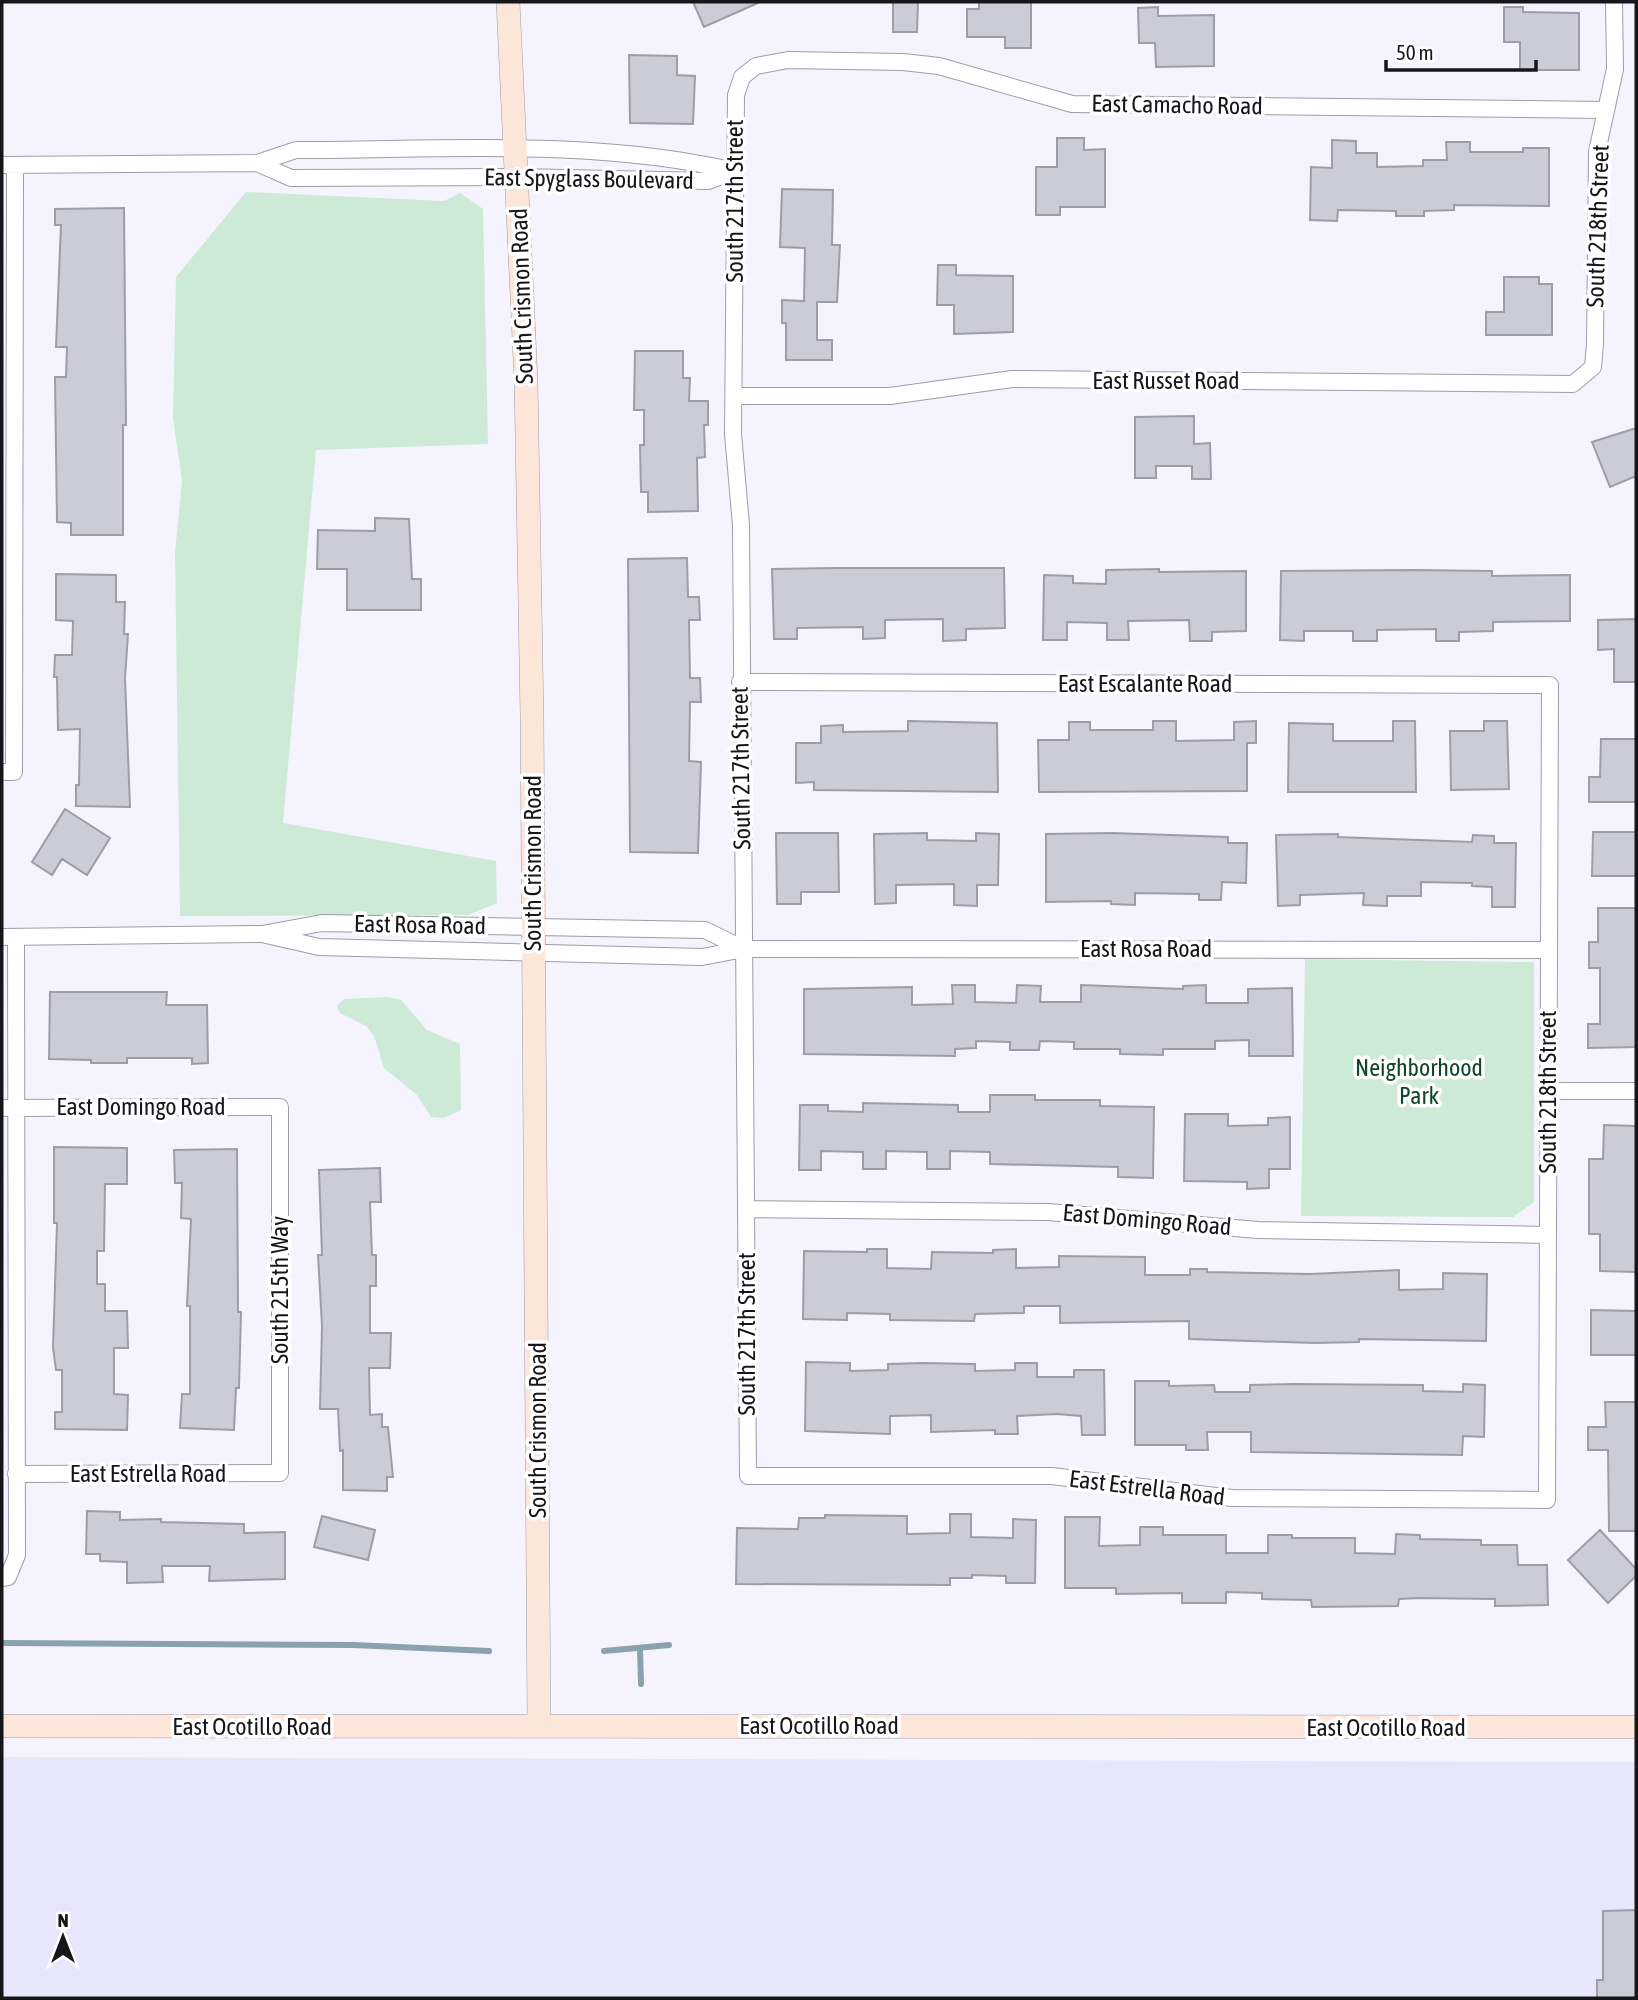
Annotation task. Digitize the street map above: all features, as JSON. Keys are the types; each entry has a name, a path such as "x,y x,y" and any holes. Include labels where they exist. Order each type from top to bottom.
{"street":[{"name":"South Crismon Road","path":"508,2 526,381 534,928 538,1725"},
{"name":"South 218th Street","path":"1592,367 1597,152 1615,69 1614,2"},
{"name":"East Camacho Road","path":"756,66 788,60 927,64 1072,104 1605,110"},
{"name":"South 217th Street","path":"748,1476 740,682 741,526 733,435 736,95 742,77 756,66"},
{"name":"East Spyglass Boulevard","path":"8,165 257,163 296,150 583,149 691,161 735,171"},
{"name":"East Spyglass Boulevard","path":"257,163 291,178 517,177 708,181 735,171"},
{"path":"8,165 8,772"},
{"name":"East Russet Road","path":"735,396 890,396 1012,379 1573,384 1592,367"},
{"name":"East Escalante Road","path":"740,682 1550,685"},
{"name":"South 218th Street","path":"1547,1500 1550,685"},
{"name":"East Rosa Road","path":"9,937 262,934 322,923 705,930 744,949"},
{"name":"East Rosa Road","path":"262,934 319,947 702,957 744,949 1548,950"},
{"path":"5,1578 17,1555 9,1108 9,937"},
{"path":"1548,1091 1636,1091"},
{"name":"East Domingo Road","path":"9,1108 279,1107"},
{"name":"South 215th Way","path":"279,1107 280,1474"},
{"name":"East Domingo Road","path":"747,1209 1048,1212 1258,1230 1548,1235"},
{"name":"East Estrella Road","path":"16,1474 280,1474"},
{"name":"East Estrella Road","path":"748,1476 1052,1476 1232,1498 1547,1500"},
{"name":"East Ocotillo Road","path":"2,1726 1636,1727"}],"shaded area":[{"path":"2,1757 1636,1762 1636,1998 2,1998"}],"green space":[{"path":"246,192 444,201 460,193 483,209 488,444 316,450 283,823 496,861 497,903 469,915 180,916 175,552 182,481 173,418 176,277"},
{"name":"Neighborhood Park","path":"1305,959 1534,962 1534,1202 1513,1217 1301,1216"},
{"path":"388,997 401,1000 427,1030 460,1044 461,1110 444,1118 431,1117 417,1095 384,1068 374,1036 366,1026 340,1013 337,1006 344,999"}],"building":[{"path":"693,2 760,2 704,27"},
{"path":"893,2 918,2 917,32 893,32"},
{"path":"979,2 1031,2 1031,48 1005,48 1005,37 967,37 967,9 979,9"},
{"path":"1158,7 1158,16 1214,15 1214,66 1156,67 1155,43 1139,43 1138,8"},
{"path":"1504,7 1523,7 1523,12 1579,13 1579,70 1520,70 1520,42 1504,42"},
{"path":"629,55 677,56 677,75 695,76 693,124 630,123"},
{"path":"1057,138 1084,138 1084,150 1105,149 1105,207 1060,207 1060,215 1036,215 1036,167 1057,167"},
{"path":"1332,140 1356,141 1356,153 1377,153 1377,167 1423,166 1423,160 1447,160 1446,142 1470,142 1470,152 1523,152 1523,148 1549,148 1549,206 1454,205 1454,210 1424,211 1424,216 1396,216 1396,211 1338,210 1337,221 1310,220 1311,167 1332,168"},
{"path":"782,189 833,190 832,245 840,245 837,302 817,302 817,340 832,340 832,360 786,360 786,323 782,323 782,300 804,301 805,248 780,247"},
{"path":"124,208 126,425 123,425 123,535 71,535 71,523 57,522 55,377 66,377 67,347 56,347 61,225 55,225 55,209"},
{"path":"938,265 956,265 956,275 1013,276 1013,332 954,334 954,305 937,305"},
{"path":"1504,277 1539,277 1539,284 1552,284 1552,335 1486,335 1486,312 1504,312"},
{"path":"635,351 683,351 683,378 690,378 689,401 708,401 708,425 704,425 705,457 697,458 698,511 648,512 648,492 641,492 640,445 644,445 644,410 634,410"},
{"path":"1194,416 1194,444 1210,443 1211,479 1192,479 1192,466 1156,466 1156,478 1135,478 1135,417"},
{"path":"1636,428 1636,476 1610,487 1592,442"},
{"path":"375,518 409,519 412,579 421,579 421,610 347,610 347,569 317,569 318,530 375,531"},
{"path":"687,558 688,597 699,597 700,620 689,620 690,678 700,678 701,702 690,702 689,761 701,762 698,853 630,852 628,559"},
{"path":"1004,568 1005,628 966,629 966,640 943,641 943,619 885,620 885,638 863,639 863,627 797,628 797,639 774,639 772,569"},
{"path":"1159,569 1159,572 1246,571 1246,631 1212,632 1212,641 1190,641 1189,620 1128,621 1129,640 1107,640 1107,623 1067,622 1067,640 1043,640 1044,575 1073,576 1073,583 1106,584 1106,570"},
{"path":"1281,571 1492,571 1492,576 1570,575 1570,621 1493,622 1493,631 1459,632 1459,641 1436,641 1436,629 1377,630 1377,641 1353,641 1353,631 1304,631 1304,641 1280,640"},
{"path":"56,574 116,575 116,602 125,602 124,634 128,634 125,678 130,807 76,806 80,729 58,730 57,677 54,677 55,655 72,655 73,621 56,620"},
{"path":"1636,619 1636,682 1614,682 1614,649 1598,650 1598,620"},
{"path":"908,721 997,723 998,792 814,790 814,782 796,783 796,743 821,743 821,726 843,725 843,732 908,731"},
{"path":"1153,721 1176,721 1176,741 1234,740 1234,722 1256,721 1256,743 1247,743 1247,791 1039,792 1038,740 1069,740 1069,722 1090,722 1090,730 1153,730"},
{"path":"1393,721 1415,721 1416,792 1288,792 1289,723 1333,724 1333,741 1393,741"},
{"path":"1484,721 1507,721 1509,789 1451,790 1450,731 1484,731"},
{"path":"1601,739 1636,739 1636,802 1589,802 1589,777 1600,777"},
{"path":"65,809 110,838 87,875 62,859 52,875 32,862"},
{"path":"1593,832 1636,832 1636,876 1592,876"},
{"path":"776,833 838,833 839,892 801,892 801,904 777,904"},
{"path":"927,833 927,840 976,841 976,833 999,834 998,885 977,885 977,906 954,905 954,884 896,885 896,903 875,904 874,834"},
{"path":"1046,834 1228,837 1228,843 1247,843 1246,883 1222,882 1221,900 1199,900 1199,894 1135,893 1135,905 1111,904 1111,901 1046,902"},
{"path":"1338,834 1338,837 1472,842 1473,835 1494,836 1494,843 1516,843 1515,907 1492,907 1492,887 1472,886 1472,883 1421,882 1421,896 1387,896 1387,906 1363,905 1364,893 1300,895 1300,905 1278,906 1276,835"},
{"path":"1598,908 1636,908 1636,1047 1588,1048 1588,1024 1600,1024 1600,968 1589,968 1589,942 1598,942"},
{"path":"952,985 975,985 975,1002 1016,1003 1017,985 1041,986 1040,1002 1081,1002 1081,985 1183,989 1183,986 1206,985 1206,1003 1248,1003 1248,989 1292,988 1293,1056 1249,1056 1249,1040 1215,1041 1215,1049 1163,1049 1163,1055 1120,1054 1120,1049 1074,1049 1074,1042 1040,1041 1039,1050 1010,1050 1010,1042 976,1041 976,1048 955,1049 955,1056 804,1054 804,989 912,987 912,1005 953,1004"},
{"path":"50,992 167,992 166,1005 207,1005 208,1063 192,1064 192,1058 127,1058 127,1063 49,1059"},
{"path":"990,1095 1035,1095 1035,1100 1100,1100 1100,1106 1154,1107 1153,1178 1118,1177 1118,1167 990,1164 990,1152 950,1151 950,1169 927,1169 927,1152 886,1151 886,1169 863,1169 863,1152 821,1151 821,1170 799,1170 800,1105 828,1105 828,1111 863,1112 863,1103 958,1105 958,1112 990,1112"},
{"path":"1185,1114 1228,1114 1228,1126 1268,1125 1268,1118 1290,1117 1290,1169 1269,1169 1269,1188 1247,1189 1247,1182 1184,1181"},
{"path":"1604,1125 1636,1126 1636,1272 1600,1271 1600,1234 1589,1234 1589,1159 1603,1159"},
{"path":"54,1147 127,1148 127,1184 105,1184 104,1251 97,1251 97,1284 105,1284 105,1311 127,1311 128,1348 114,1348 114,1394 128,1395 127,1430 55,1429 55,1412 62,1412 62,1370 56,1370 53,1348 57,1223 54,1223"},
{"path":"237,1149 238,1312 241,1312 239,1388 236,1388 234,1430 180,1428 182,1394 190,1394 190,1306 187,1306 191,1219 181,1218 182,1183 175,1183 174,1150"},
{"path":"380,1168 381,1202 370,1202 372,1255 376,1255 376,1286 370,1286 370,1333 391,1333 390,1368 369,1368 370,1415 382,1414 382,1427 388,1427 393,1477 387,1477 387,1491 343,1490 343,1450 340,1451 338,1409 320,1409 322,1326 318,1255 322,1255 319,1170"},
{"path":"867,1249 887,1249 887,1268 931,1269 932,1252 993,1253 993,1250 1016,1249 1016,1268 1059,1267 1059,1256 1145,1257 1145,1275 1190,1275 1190,1269 1207,1269 1207,1272 1310,1274 1399,1270 1399,1290 1443,1289 1443,1273 1487,1274 1486,1341 1359,1339 1359,1342 1315,1343 1189,1339 1189,1321 1060,1323 1060,1306 1024,1306 1024,1313 975,1314 974,1321 890,1320 890,1314 847,1313 847,1320 803,1319 804,1251 867,1252"},
{"path":"1591,1310 1636,1311 1636,1355 1591,1355"},
{"path":"806,1362 850,1363 850,1371 888,1370 888,1364 923,1363 975,1364 975,1371 1015,1370 1015,1363 1037,1363 1037,1377 1074,1377 1074,1370 1104,1370 1105,1435 1082,1435 1081,1416 1057,1414 1017,1416 1018,1434 995,1434 995,1430 931,1432 931,1415 890,1416 890,1434 805,1431"},
{"path":"1135,1381 1169,1381 1169,1386 1214,1385 1215,1392 1250,1392 1250,1385 1294,1384 1423,1385 1423,1391 1463,1392 1463,1384 1485,1385 1484,1437 1463,1436 1462,1455 1251,1452 1251,1432 1207,1432 1208,1450 1186,1450 1186,1445 1135,1445"},
{"path":"1605,1402 1636,1402 1636,1531 1609,1531 1608,1450 1588,1450 1588,1427 1606,1427"},
{"path":"87,1511 120,1512 120,1520 161,1519 161,1522 244,1524 244,1533 285,1532 285,1579 209,1581 210,1566 162,1566 163,1582 127,1583 127,1562 100,1561 100,1554 86,1554"},
{"path":"950,1514 971,1514 971,1537 1013,1538 1013,1519 1036,1520 1035,1583 1006,1583 1006,1576 972,1575 972,1578 950,1578 950,1585 736,1584 737,1528 798,1529 799,1518 825,1518 825,1515 907,1516 907,1534 950,1533"},
{"path":"322,1516 375,1530 368,1560 314,1547"},
{"path":"1065,1517 1100,1517 1099,1546 1140,1545 1140,1527 1163,1527 1163,1535 1226,1535 1226,1553 1268,1553 1268,1535 1292,1535 1292,1538 1355,1538 1355,1553 1395,1554 1396,1534 1420,1535 1420,1539 1481,1540 1481,1545 1517,1545 1518,1565 1547,1565 1548,1605 1495,1606 1495,1599 1419,1598 1399,1599 1398,1606 1312,1607 1311,1600 1262,1599 1262,1593 1226,1592 1226,1603 1182,1603 1182,1593 1116,1594 1116,1588 1065,1588"},
{"path":"1600,1530 1636,1569 1636,1576 1608,1603 1568,1560"},
{"path":"1636,1910 1636,1998 1597,1998 1597,1980 1603,1980 1603,1911"}],"waterway":[{"path":"2,1643 353,1645 489,1651"},
{"path":"604,1651 669,1645"},
{"path":"640,1648 641,1684"}]}
